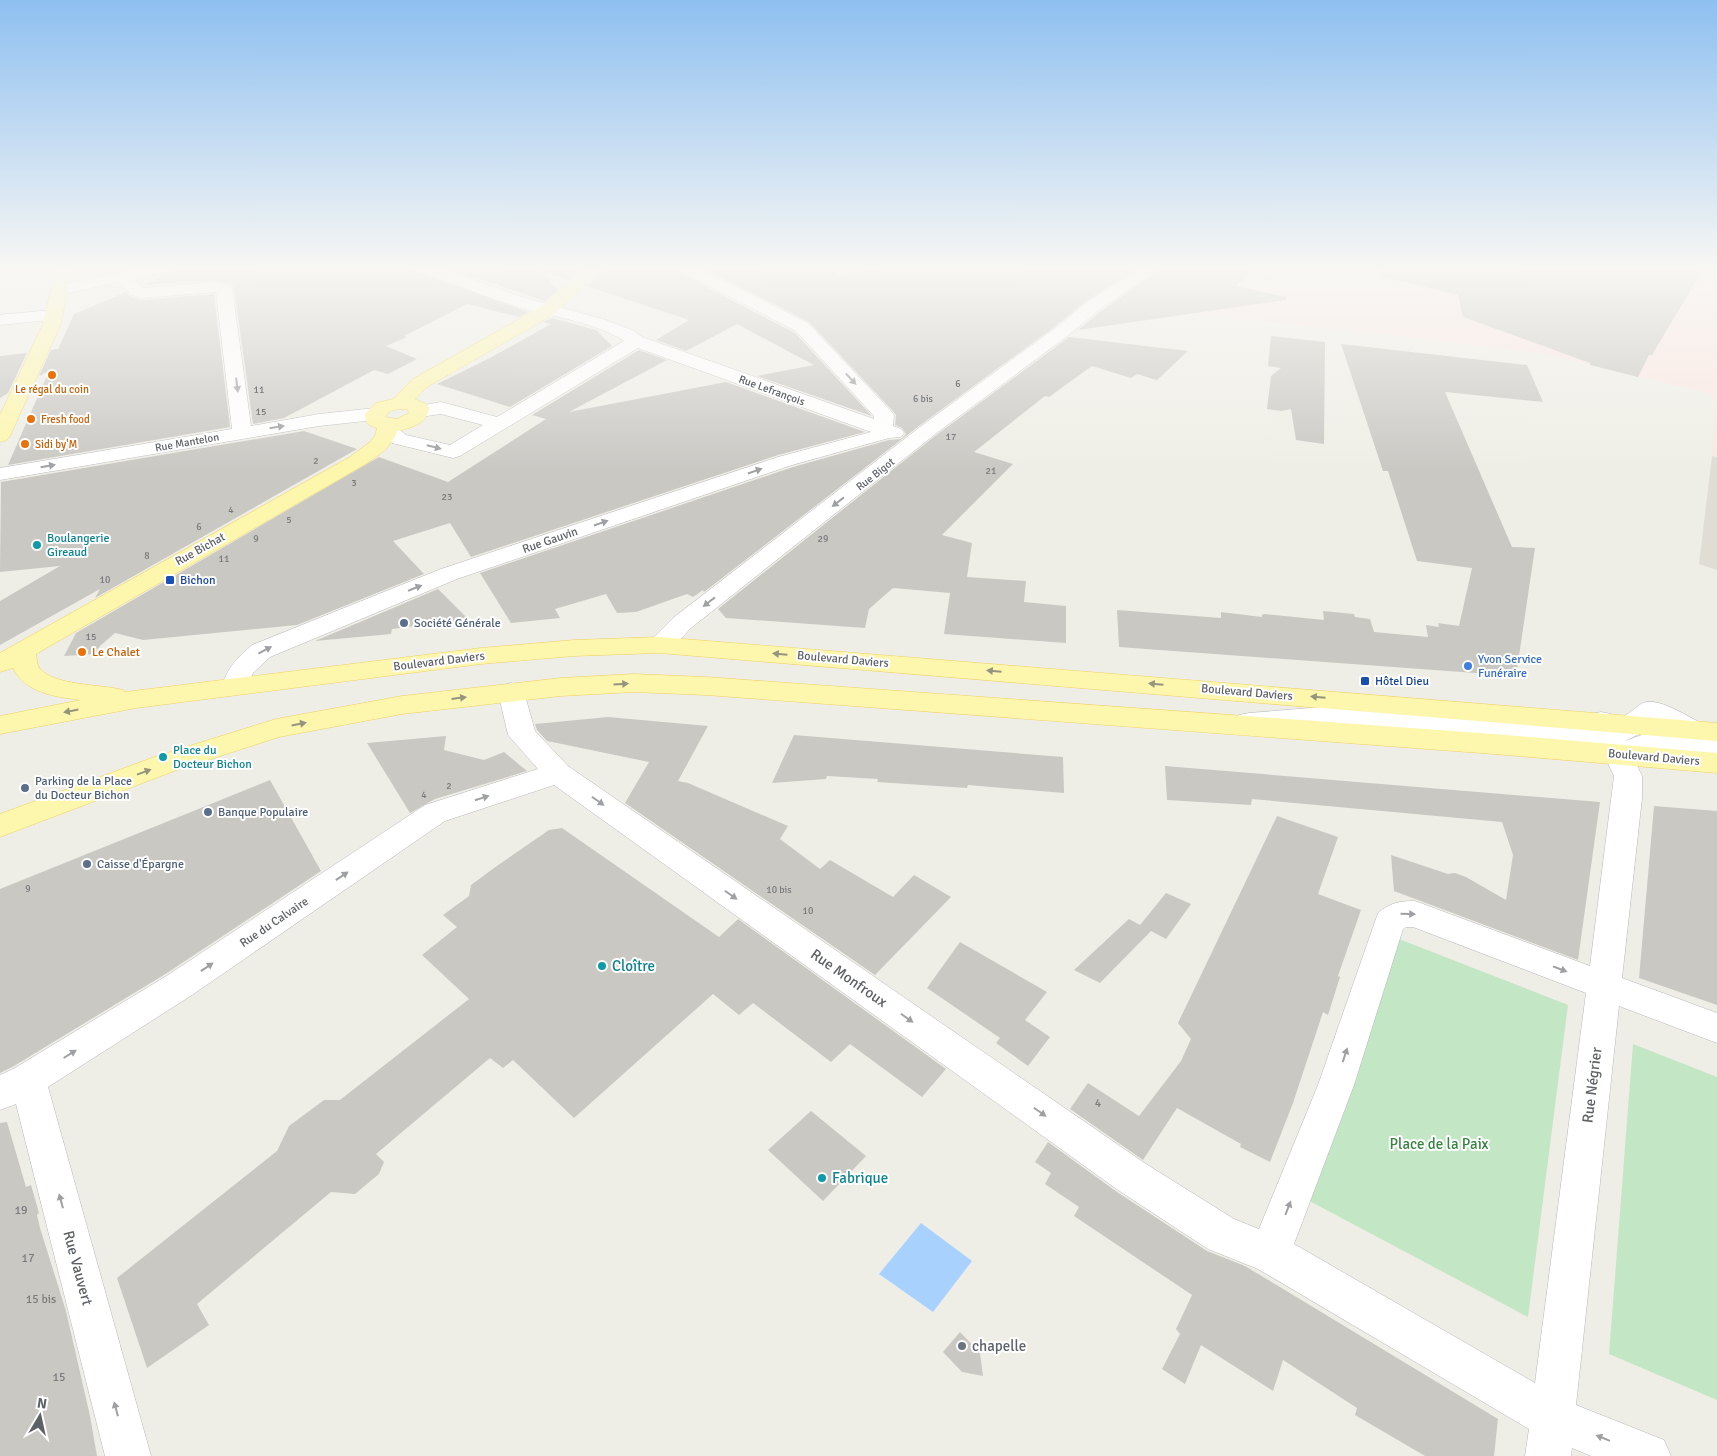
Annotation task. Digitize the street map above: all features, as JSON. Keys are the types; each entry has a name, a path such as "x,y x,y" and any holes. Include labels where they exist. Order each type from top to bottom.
{"main road":[{"path":"0,436 47,334"},
{"path":"400,403 420,383 506,334"},
{"path":"400,403 416,406 420,411 415,418 409,421 384,423 383,407 400,403"},
{"name":"Rue Bichat","path":"0,664 356,461 385,439 384,423"},
{"name":"Boulevard Daviers","path":"0,725 136,699 481,656 574,648 659,645 1607,737 1717,763"},
{"path":"23,651 27,672 45,683 136,699"},
{"name":"Boulevard Daviers","path":"0,826 167,763 276,728 402,704 512,692 634,683 706,686 1232,724"},
{"name":"Boulevard Daviers","path":"1607,737 1645,726 1717,732"}],"street":[{"path":"230,334 242,433"},
{"name":"Rue Lefrançois","path":"624,334 636,341 918,440"},
{"path":"808,334 884,415 885,430"},
{"name":"Rue Bigot","path":"659,645 682,623 918,440 927,431 1059,334"},
{"path":"384,423 399,438 452,452 636,341"},
{"path":"420,411 441,408 500,424"},
{"name":"Rue Mantelon","path":"0,474 319,420 384,423"},
{"name":"Rue Gauvin","path":"235,686 241,669 261,651 449,574 785,461 878,436 885,430"},
{"name":"Rue Monfroux","path":"512,692 522,735 558,773 1132,1177 1222,1235 1270,1253"},
{"name":"Boulevard Daviers","path":"1232,724 1335,715 1607,737"},
{"path":"1607,737 1645,726"},
{"name":"Boulevard Daviers","path":"1645,726 1717,747"},
{"name":"Rue Négrier","path":"1550,1437 1627,798 1628,776 1607,737"},
{"name":"Rue du Calvaire","path":"14,1087 180,985 435,813 558,773"},
{"path":"1648,1456 1550,1437 1270,1253 1336,1085 1389,922 1393,917 1399,914 1415,914 1604,987 1717,1028"},
{"name":"Rue Vauvert","path":"14,1087 128,1456"}],"shaded area":[{"path":"1379,334 1717,334 1717,457 1712,456 1716,405 1712,394 1555,356"},
{"path":"1712,456 1717,457 1717,570 1699,564"}],"green space":[{"name":"Place de la Paix","path":"1399,939 1568,1005 1528,1317 1300,1196"},
{"path":"1633,1044 1717,1077 1717,1400 1609,1354"}],"water":[{"path":"921,1223 972,1261 933,1312 879,1274"}],"building":[{"path":"65,334 219,334 230,427 8,465 49,371 39,376 51,350 58,349"},
{"path":"240,334 408,334 404,336 407,337 386,346 417,359 388,374 374,370 284,418 253,424"},
{"path":"533,334 600,334 612,346 510,407 437,384"},
{"path":"666,334 718,334 686,351 656,340"},
{"path":"756,334 796,334 872,416 757,376 814,365"},
{"path":"820,334 1045,334 919,426 704,592 703,590 693,597 687,594 636,612 617,613 606,594 555,609 560,618 511,623 480,573 793,467 889,440 901,439 906,434 902,428 895,425 896,415"},
{"path":"1510,334 1665,334 1652,355 1649,355 1638,377 1590,365 1590,363"},
{"path":"1271,336 1325,342 1324,444 1296,440 1291,409 1281,411 1267,409 1271,376 1281,368 1268,366"},
{"path":"1069,337 1188,351 1157,380 1137,374 1131,378 1092,366 1049,397 1045,396 974,452 1013,464 942,535 972,543 967,577 1026,581 1024,602 1066,606 1066,643 944,634 950,593 893,588 869,609 865,628 726,618 718,609 935,436"},
{"path":"1341,344 1527,365 1543,402 1445,392 1512,547 1535,548 1516,676 1119,647 1117,610 1221,618 1221,612 1262,617 1264,614 1324,620 1323,611 1354,614 1355,617 1370,619 1374,632 1428,637 1426,625 1439,627 1438,623 1459,626 1472,568 1417,561 1388,471 1383,471"},
{"path":"639,350 667,360 569,412 726,382 865,432 778,455 471,557 450,523 393,541 424,574 297,625 143,640 115,633 100,646 96,654 64,656 76,633 379,457 448,482 546,419 532,415"},
{"path":"27,353 8,393 0,398 0,356"},
{"path":"304,431 357,449 95,598 100,589 0,645 0,601 60,566 0,572 1,482"},
{"path":"438,589 468,619 392,629 391,634 315,641"},
{"path":"608,717 708,726 678,781 688,783 788,826 780,839 820,869 830,860 893,897 914,875 951,897 875,975 625,803 649,762 547,741 537,730 535,724"},
{"path":"794,735 1063,757 1064,793 968,785 967,788 877,782 878,779 827,776 826,779 772,783"},
{"path":"446,736 444,750 484,760 504,752 527,771 435,799 410,813 367,743"},
{"path":"1165,766 1600,802 1578,960 1394,891 1391,855 1448,874 1455,873 1466,877 1506,900 1513,855 1502,822 1252,799 1251,805 1167,800"},
{"path":"270,780 321,871 167,973 0,1073 0,889"},
{"path":"1654,806 1717,811 1717,1005 1639,978"},
{"path":"1277,816 1338,837 1318,894 1361,910 1338,976 1340,977 1328,1015 1323,1012 1293,1103 1270,1162 1240,1147 1241,1144 1177,1108 1143,1160 1070,1109 1088,1083 1139,1116 1181,1061 1191,1039 1178,1023"},
{"path":"562,828 719,937 738,919 946,1069 922,1097 850,1044 831,1062 753,1003 739,1015 713,994 574,1118 513,1060 503,1068 490,1058 376,1154 384,1162 379,1174 355,1194 331,1192 197,1304 209,1325 147,1368 117,1278 277,1151 289,1126 324,1100 340,1100 469,999 422,955 457,927 443,915 469,896 471,885 494,868 549,830"},
{"path":"1166,893 1191,904 1166,939 1151,931 1100,983 1074,970 1129,919 1140,925"},
{"path":"960,942 1047,992 1025,1020 1050,1037 1028,1066 996,1043 1000,1038 927,988"},
{"name":"Fabrique","path":"811,1111 866,1156 823,1201 768,1150"},
{"path":"7,1122 26,1187 31,1185 39,1213 37,1215 40,1228 66,1311 90,1416 97,1456 0,1456 0,1123"},
{"path":"1048,1142 1117,1192 1207,1251 1245,1266 1498,1419 1494,1456 1425,1456 1355,1415 1357,1408 1283,1360 1273,1391 1201,1345 1185,1384 1162,1369 1180,1334 1176,1329 1192,1295 1074,1216 1079,1207 1045,1184 1051,1173 1035,1162"},
{"path":"960,1332 980,1353 983,1376 962,1372 943,1352"}],"place":[{"name":"Le régal du coin","path":"52,375"},
{"name":"Fresh food","path":"31,419"},
{"name":"Sidi by'M","path":"25,444"},
{"name":"Boulangerie Gireaud","path":"37,545"},
{"name":"Bichon","path":"170,580"},
{"name":"Société Générale","path":"404,623"},
{"name":"Le Chalet","path":"82,652"},
{"name":"Yvon Service Funéraire","path":"1468,666"},
{"name":"Hôtel Dieu","path":"1365,681"},
{"name":"Place du Docteur Bichon","path":"163,757"},
{"name":"Parking de la Place du Docteur Bichon","path":"25,788"},
{"name":"Banque Populaire","path":"208,812"},
{"name":"Caisse d'Épargne","path":"87,864"},
{"name":"Cloître","path":"602,966"},
{"name":"Fabrique","path":"822,1178"},
{"name":"chapelle","path":"962,1346"}]}
